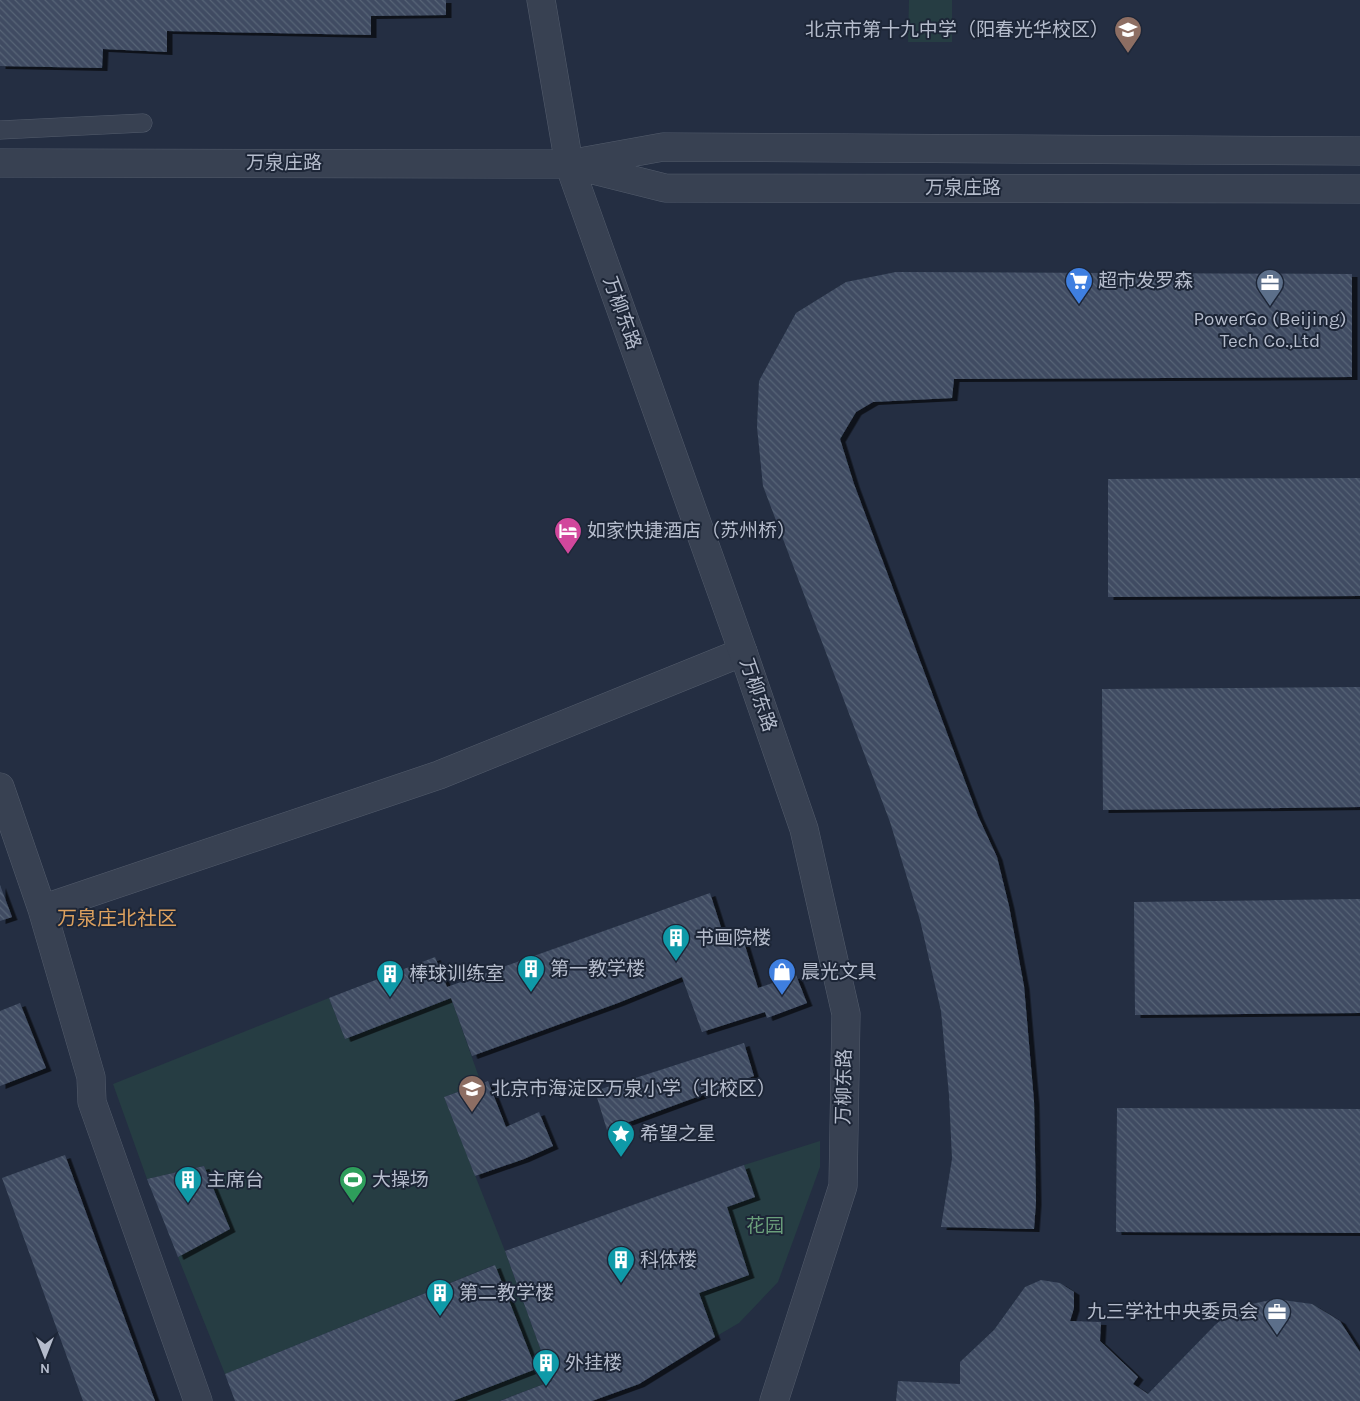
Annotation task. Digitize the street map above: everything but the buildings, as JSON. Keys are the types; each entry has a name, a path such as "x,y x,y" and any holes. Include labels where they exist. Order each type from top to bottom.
{"street":[{"name":"万柳东路","path":"540,0 569,164 804,829 846,1014 843,1186 774,1401"},
{"name":"万泉庄路","path":"0,163 569,164 663,147 1360,151"},
{"name":"万泉庄路","path":"569,164 665,188 1360,189"},
{"path":"42,909 439,774 743,652"},
{"path":"0,787 42,909 90,1077 92,1102 198,1401"}],"lane":[{"path":"0,130 142,123"}],"green space":[{"path":"909,0 952,0 952,42 908,42"},
{"name":"大操场","path":"329,998 345,1039 451,998 481,1083 444,1097 505,1251 552,1381 499,1401 453,1401 536,1369 494,1265 225,1374 178,1257 230,1229 204,1166 147,1179 113,1084"},
{"name":"花园","path":"820,1141 820,1167 778,1282 739,1323 715,1337 699,1293 749,1275 727,1207 755,1197 744,1165"}],"place":[{"name":"北京市第十九中学（阳春光华校区）","path":"1128,54"},
{"name":"超市发罗森","path":"1079,305"},
{"name":"PowerGo (Beijing) Tech Co.,Ltd","path":"1270,307"},
{"name":"如家快捷酒店（苏州桥）","path":"568,555"},
{"name":"书画院楼","path":"676,962"},
{"name":"第一教学楼","path":"531,993"},
{"name":"晨光文具","path":"782,996"},
{"name":"棒球训练室","path":"390,998"},
{"name":"北京市海淀区万泉小学（北校区）","path":"472,1113"},
{"name":"希望之星","path":"621,1158"},
{"name":"主席台","path":"188,1204"},
{"name":"大操场","path":"353,1204"},
{"name":"科体楼","path":"621,1284"},
{"name":"第二教学楼","path":"440,1317"},
{"name":"九三学社中央委员会","path":"1277,1336"},
{"name":"外挂楼","path":"546,1387"}],"district":[{"name":"万泉庄北社区","path":"117,918"}]}
